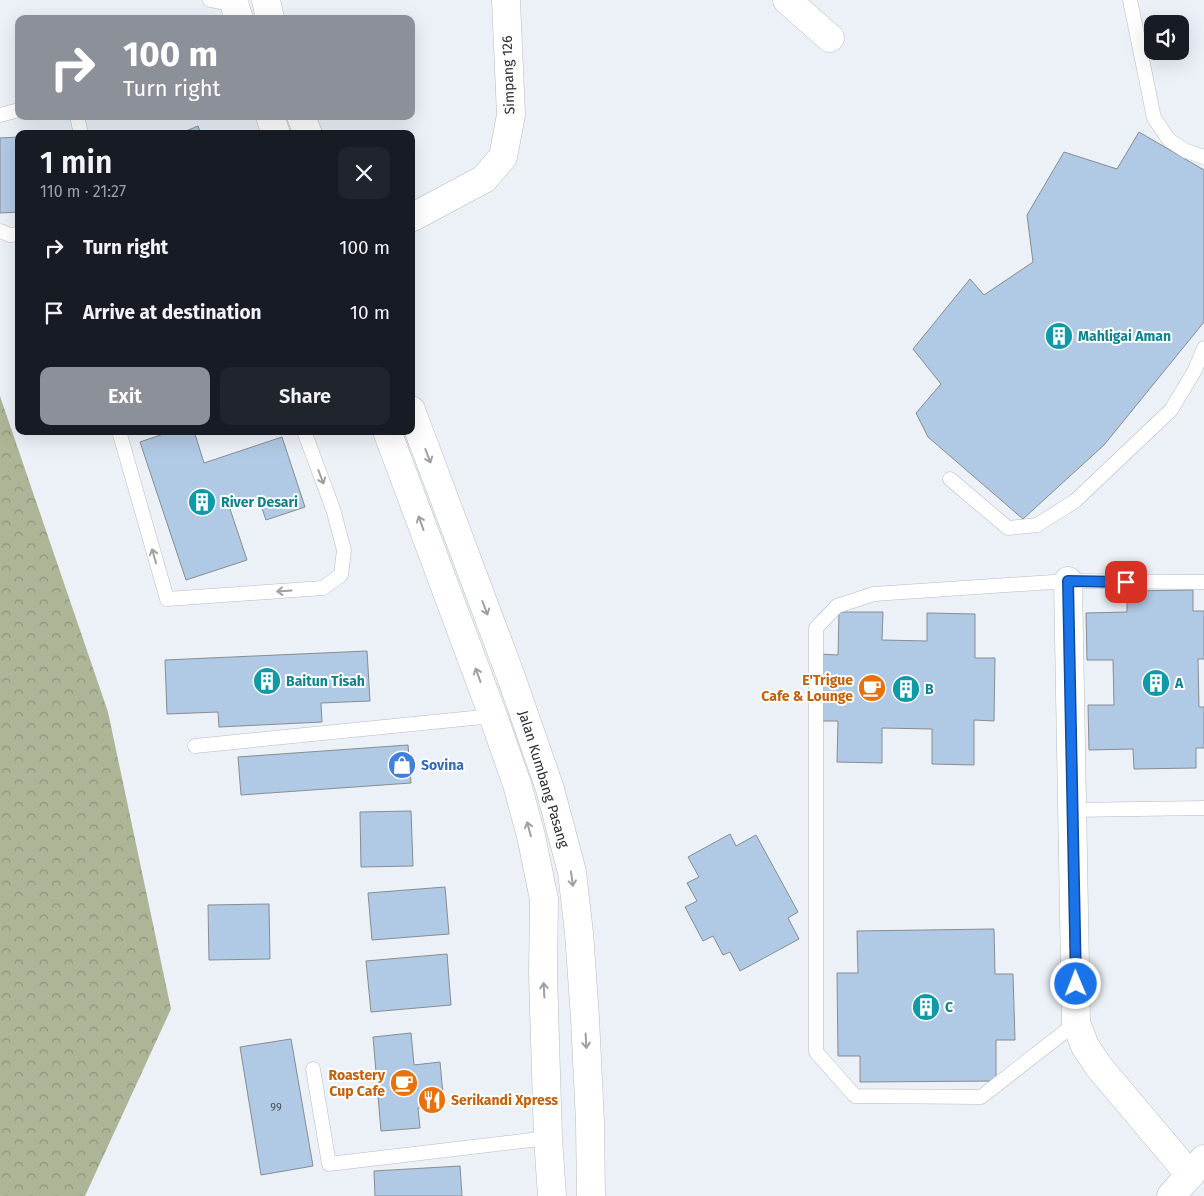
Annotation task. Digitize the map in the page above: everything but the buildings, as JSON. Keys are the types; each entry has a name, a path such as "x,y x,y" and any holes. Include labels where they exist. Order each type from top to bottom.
{"main road":[{"path":"266,0 269,15"},
{"name":"Simpang 126","path":"415,216 484,179 503,157 510,115 506,0"},
{"path":"788,0 830,38"},
{"name":"Jalan Kumbang Pasang","path":"415,421 510,674 547,780 572,872 579,933 584,1009 590,1122 591,1196"},
{"name":"Jalan Kumbang Pasang","path":"388,435 493,716 522,801 531,836 544,899 543,974 548,1138 552,1196"},
{"path":"1068,581 1076,1023 1085,1046 1099,1067 1197,1167 1170,1196"}],"lane":[{"path":"1130,0 1154,118 1169,140 1186,151 1204,156"},
{"path":"0,114 15,111"},
{"path":"0,231 10,235 15,234"},
{"path":"950,479 1008,528 1037,525 1075,501 1171,410 1195,370 1204,348"},
{"path":"120,435 167,599 323,588 341,575 344,550 334,509 309,435"},
{"path":"1076,1023 981,1097 855,1096 816,1052 816,628 837,606 874,594 1068,581 1204,582"},
{"path":"195,746 493,716"},
{"path":"1072,810 1204,808"},
{"path":"313,1069 329,1164 548,1138"}],"green space":[{"path":"0,396 108,712 171,1009 85,1196 0,1196"}],"place":[{"name":"Mahligai Aman","path":"1059,336"},
{"name":"River Desari","path":"202,502"},
{"name":"Baitun Tisah","path":"267,681"},
{"name":"A","path":"1156,683"},
{"name":"E'Trigue Cafe & Lounge","path":"872,688"},
{"name":"B","path":"906,689"},
{"name":"Sovina","path":"402,765"},
{"name":"C","path":"926,1007"},
{"name":"Roastery Cup Cafe","path":"404,1083"},
{"name":"Serikandi Xpress","path":"432,1100"}],"route":[{"path":"1076,984 1068,581 1126,582"}]}
